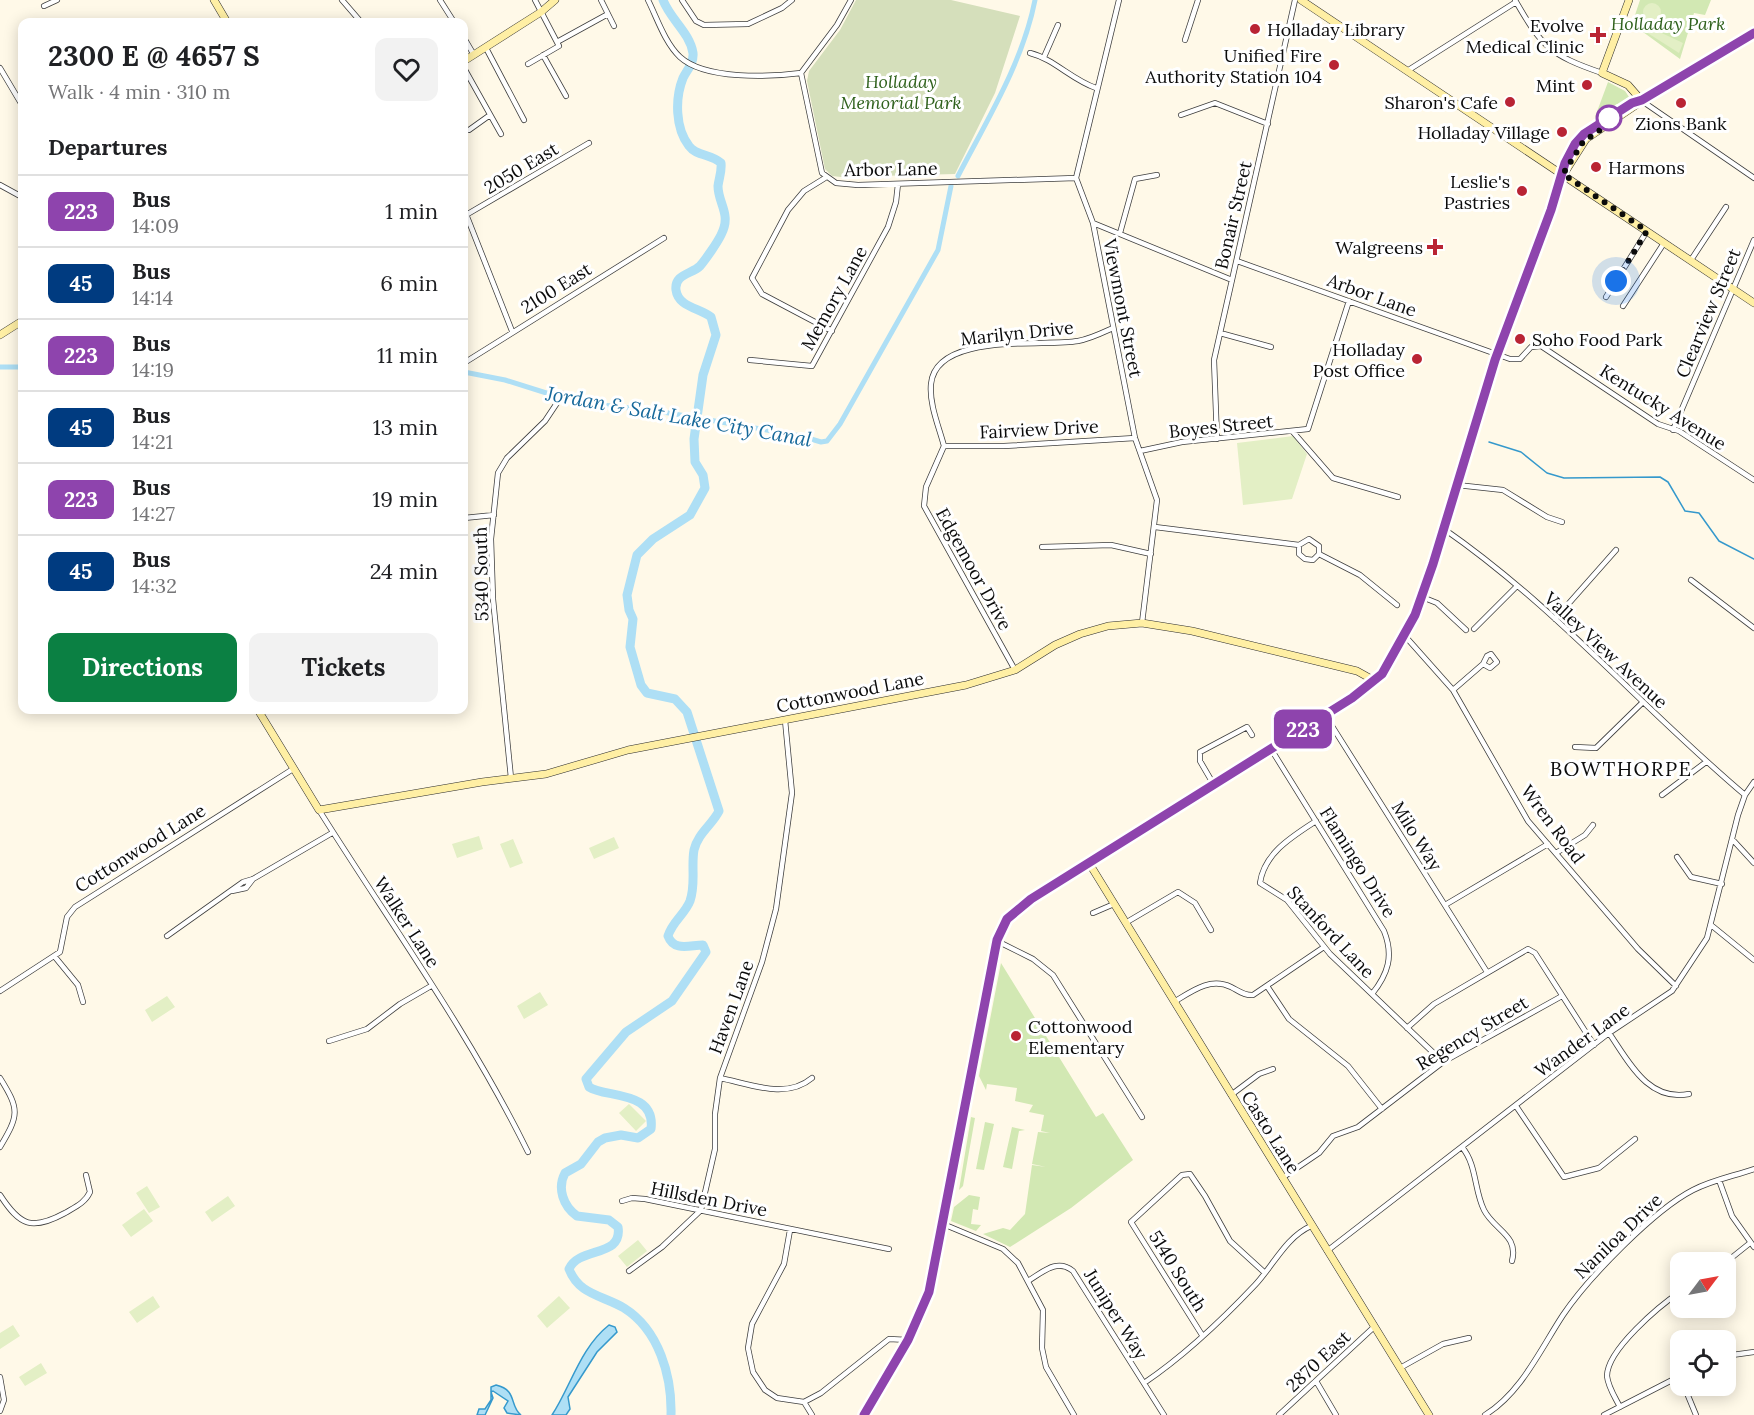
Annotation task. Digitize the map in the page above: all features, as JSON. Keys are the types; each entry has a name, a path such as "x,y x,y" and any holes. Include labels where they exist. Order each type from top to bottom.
{"street":[{"path":"44,6 57,0"},
{"path":"214,0 225,18"},
{"path":"342,0 358,18"},
{"path":"441,0 452,18"},
{"path":"528,64 559,46 535,0"},
{"path":"468,59 541,12 555,0"},
{"path":"601,0 614,26"},
{"path":"648,0 674,50 687,61 734,75 762,77 801,73 837,25 851,0"},
{"path":"682,0 700,24 748,24 782,8 792,0"},
{"path":"1076,178 1119,0"},
{"path":"1185,40 1198,0"},
{"name":"Bonair Street","path":"1217,439 1214,363 1295,0"},
{"path":"1300,0 1754,303"},
{"path":"1602,73 1629,0"},
{"path":"1407,71 1516,1 1546,47 1560,57 1628,85 1642,100 1754,178"},
{"path":"557,42 608,14"},
{"path":"1044,57 1058,25"},
{"path":"864,1415 908,1340 927,1298 997,940 1004,922 1016,910 1325,715 1375,681 1389,665 1422,597 1497,355 1571,152 1589,134 1632,103 1642,100 1754,33"},
{"path":"468,45 474,55"},
{"path":"486,48 524,120"},
{"path":"1030,53 1044,57 1082,83 1096,88"},
{"path":"543,55 566,96"},
{"path":"0,68 18,98"},
{"name":"Arbor Lane","path":"801,73 822,173 825,178 836,183 858,185 1076,178"},
{"path":"468,75 501,134"},
{"path":"1181,115 1215,103 1268,124"},
{"path":"468,130 490,115"},
{"name":"2050 East","path":"468,214 589,143"},
{"path":"1120,233 1135,179 1140,176 1157,175"},
{"path":"825,178 804,191 788,210 752,278 762,294 832,331"},
{"name":"Viewmont Street","path":"1076,178 1093,223 1135,438 1157,496 1142,623"},
{"name":"Memory Lane","path":"750,360 812,366 888,226 896,202 898,184"},
{"path":"0,185 18,195"},
{"path":"1691,261 1726,207"},
{"path":"468,220 512,330"},
{"path":"1093,223 1232,280"},
{"path":"1606,297 1647,231"},
{"name":"2100 East","path":"468,360 512,330 664,238"},
{"name":"Clearview Street","path":"1673,430 1754,240"},
{"path":"1623,306 1664,243"},
{"name":"Arbor Lane","path":"1238,261 1497,355"},
{"name":"Boyes Street","path":"1140,451 1182,442 1306,430 1312,423 1349,301"},
{"path":"0,335 18,324"},
{"name":"Marilyn Drive","path":"944,446 931,386 936,369 949,356 973,348 1082,340 1113,328"},
{"path":"1220,333 1271,348"},
{"name":"Kentucky Avenue","path":"1497,355 1517,360 1533,346 1543,346 1658,424 1673,430 1754,480"},
{"name":"5340 South","path":"511,778 493,599 491,539 494,515 501,465 545,421 563,394"},
{"path":"1293,432 1333,478 1398,498"},
{"name":"Fairview Drive","path":"944,446 1004,446 1135,438"},
{"name":"Edgemoor Drive","path":"944,446 926,487 924,506 1015,670"},
{"path":"1457,485 1503,490 1547,517 1562,522"},
{"path":"468,518 494,515"},
{"path":"1155,527 1299,545 1305,540 1313,540 1319,546 1319,554 1313,560 1305,560 1299,554 1299,545"},
{"name":"Valley View Avenue","path":"1444,529 1555,619 1642,703 1745,795"},
{"path":"1042,547 1111,545 1151,554"},
{"path":"1555,619 1616,550"},
{"path":"1319,554 1360,575 1397,605"},
{"path":"1691,580 1754,628"},
{"path":"1474,629 1517,586"},
{"path":"1422,597 1437,603 1466,630"},
{"name":"Cottonwood Lane","path":"319,810 560,771 628,750 966,685 1015,670 1055,645 1107,626 1142,623 1178,628 1357,671 1375,681"},
{"name":"Wren Road","path":"1405,636 1453,690 1520,809 1638,949 1676,986"},
{"path":"1453,690 1484,664"},
{"path":"1575,747 1596,748 1642,703"},
{"name":"Walker Lane","path":"260,714 332,833 491,1080 528,1152"},
{"name":"Milo Way","path":"1325,715 1487,972"},
{"name":"Haven Lane","path":"701,1210 714,1149 715,1114 720,1078 773,925 792,793 785,720"},
{"path":"1214,785 1200,761 1200,752 1247,727 1252,735"},
{"name":"Flamingo Drive","path":"1271,749 1388,941 1388,970 1372,994"},
{"path":"1662,795 1706,762"},
{"name":"Cottonwood Lane","path":"56,957 63,946 67,916 75,907 293,769"},
{"name":"Wander Lane","path":"1327,1251 1594,1045 1663,999 1676,986 1700,951 1712,925 1745,795 1754,782"},
{"name":"Stanford Lane","path":"1316,821 1282,844 1261,877 1260,884 1287,900 1324,947 1443,1062"},
{"path":"1556,853 1586,835 1593,825"},
{"path":"167,936 243,882 253,879 332,833"},
{"path":"1732,840 1754,863"},
{"path":"1445,905 1548,844"},
{"path":"1677,857 1691,877 1722,884"},
{"name":"Casto Lane","path":"1089,863 1429,1415"},
{"path":"1127,922 1178,892 1195,903 1211,930"},
{"path":"1093,913 1114,903"},
{"path":"1712,925 1754,960"},
{"path":"997,940 1033,959 1053,975 1142,1117"},
{"path":"1174,1002 1209,984 1227,985 1249,996 1268,986 1324,947"},
{"path":"1407,1028 1434,1004 1523,951 1530,950 1535,953 1594,1045"},
{"path":"0,992 56,957 78,985 83,1002"},
{"path":"329,1041 367,1029 400,1004 431,986"},
{"path":"1268,986 1290,1020 1348,1066 1382,1108"},
{"name":"Regency Street","path":"1282,1178 1318,1155 1333,1136 1358,1127 1443,1062 1562,996"},
{"path":"1610,1033 1644,1082 1667,1094 1677,1096 1689,1094"},
{"path":"1230,1095 1259,1074 1273,1069"},
{"path":"0,1078 14,1101 16,1113 0,1147"},
{"path":"720,1078 786,1091 798,1088 812,1078"},
{"path":"1516,1106 1564,1177 1602,1166 1635,1138"},
{"path":"1462,1147 1470,1159 1484,1210 1512,1243 1514,1251 1512,1261"},
{"name":"Naniloa Drive","path":"1485,1415 1512,1392 1570,1305 1600,1269 1673,1202 1694,1189 1754,1169"},
{"name":"5140 South","path":"1202,1335 1131,1222 1187,1173 1205,1196 1230,1241 1265,1273"},
{"path":"0,1195 15,1216 31,1224 41,1224 84,1202 90,1192 87,1175"},
{"path":"1719,1180 1732,1216 1752,1245 1736,1256"},
{"name":"Hillsden Drive","path":"622,1201 632,1198 701,1210 890,1249"},
{"path":"629,1271 662,1247 701,1210"},
{"path":"943,1224 1006,1251 1018,1263 1043,1310 1042,1348 1046,1367 1074,1415"},
{"path":"1144,1383 1168,1366 1202,1335 1265,1273 1293,1239 1311,1226"},
{"name":"Hillsden Drive","path":"790,1230 784,1264 752,1324 748,1348 753,1372 765,1390 777,1398 804,1402"},
{"name":"Juniper Way","path":"1028,1281 1055,1265 1065,1265 1073,1270 1164,1415"},
{"path":"1620,1407 1608,1383 1611,1362 1641,1324 1670,1300"},
{"name":"2870 East","path":"1279,1415 1374,1327"},
{"path":"1400,1368 1443,1344 1469,1338"},
{"path":"812,1415 804,1402 821,1393 890,1339 908,1340"},
{"path":"1736,1354 1754,1352"},
{"path":"0,1377 4,1401 0,1411"},
{"path":"1316,1381 1336,1415"},
{"path":"1604,1415 1670,1382"},
{"path":"1688,1396 1696,1415"}],"green space":[{"name":"Holladay Memorial Park","path":"856,0 951,0 1020,16 995,93 955,174 841,177 832,176 825,169 807,81 809,71 840,30"},
{"name":"Holladay Park","path":"1640,0 1711,0 1705,15 1694,13 1680,59 1632,24"},
{"path":"1652,3 1658,6 1661,12 1658,18 1652,21 1646,18 1643,12 1646,6"},
{"path":"1636,21 1683,43 1679,53 1635,25"},
{"path":"1608,82 1625,91 1629,97 1628,103 1624,106 1617,104 1595,117"},
{"path":"1293,436 1307,454 1292,499 1243,505 1237,443"},
{"path":"479,836 483,849 457,858 452,844"},
{"path":"614,837 619,848 594,859 589,848"},
{"path":"513,839 523,863 510,868 500,844"},
{"name":"Cottonwood Elementary","path":"1001,963 1096,1117 1103,1113 1133,1160 1071,1208 1010,1247 983,1234 1003,1228 1010,1230 1025,1214 1032,1165 1046,1167 1032,1164 1038,1132 1050,1133 1041,1131 1044,1115 1029,1112 1033,1105 1015,1101 1017,1088 987,1084 986,1090 979,1076"},
{"path":"540,992 548,1005 524,1019 517,1006"},
{"path":"167,996 175,1007 152,1022 145,1010"},
{"path":"629,1104 646,1121 636,1131 619,1113"},
{"path":"971,1117 975,1118 963,1186 959,1190"},
{"path":"985,1122 994,1124 984,1170 976,1169"},
{"path":"1012,1127 1025,1130 1019,1131 1012,1169 1003,1167"},
{"path":"147,1186 160,1207 149,1213 136,1193"},
{"path":"969,1195 980,1197 978,1210 973,1209 971,1224 981,1225 976,1231 951,1221 954,1207"},
{"path":"228,1196 235,1206 212,1222 205,1212"},
{"path":"144,1209 153,1221 131,1237 122,1225"},
{"path":"638,1240 647,1251 627,1267 618,1256"},
{"path":"153,1296 160,1307 137,1323 129,1312"},
{"path":"559,1296 570,1308 547,1328 537,1316"},
{"path":"13,1325 20,1336 0,1349 0,1333"},
{"path":"41,1363 47,1373 25,1386 19,1377"}],"water":[{"path":"609,1325 615,1327 617,1332 597,1352 568,1397 570,1409 566,1415 552,1415 583,1356 599,1334"},
{"path":"496,1385 503,1387 510,1394 521,1415 507,1413 504,1408 508,1401 493,1391 491,1392 491,1387"},
{"path":"491,1392 493,1398 485,1415 477,1415 479,1409 485,1409 491,1400"}],"waterway":[{"path":"663,0 688,39 693,53 691,63 680,86 678,113 681,131 692,149 721,163 718,186 725,221 719,238 700,266 681,277 676,285 678,296 685,304 711,317 716,335 703,375 694,439 695,462 703,475 705,488 690,515 653,539 637,555 627,595 633,619 630,647 641,685 647,693 675,699 687,712 719,811 696,844 690,901 672,926 668,936 678,946 703,945 706,952 672,1001 626,1032 586,1079 589,1087 596,1090 638,1101 646,1108 650,1116 651,1129 638,1138 621,1135 598,1142 581,1164 565,1173 562,1191 565,1202 577,1216 609,1220 618,1227 618,1237 614,1243 582,1257 569,1269 573,1278 585,1289 624,1308 636,1317 655,1341 666,1370 671,1415"},
{"name":"Jordan & Salt Lake City Canal","path":"958,176 1013,68 1035,0"},
{"name":"Jordan & Salt Lake City Canal","path":"468,373 505,380 575,402 657,411 801,436 821,442 827,441 840,424 938,250 951,186"},
{"name":"Jordan & Salt Lake City Canal","path":"0,367 18,367"},
{"path":"1489,442 1521,452 1547,473 1564,478 1660,477 1668,482 1685,511 1699,513 1719,541 1754,559"}],"bus line":[{"name":"223","path":"864,1415 908,1340 929,1292 997,940 1004,922 1031,899 1352,698 1382,674 1408,631 1428,581 1495,360 1560,186 1565,163 1575,144 1588,131 1632,103 1642,100 1754,33"}],"place":[{"name":"Holladay Library","path":"1255,29"},
{"name":"Evolve Medical Clinic","path":"1598,35"},
{"name":"Unified Fire Authority Station 104","path":"1334,65"},
{"name":"Mint","path":"1587,85"},
{"name":"Sharon's Cafe","path":"1510,102"},
{"name":"Zions Bank","path":"1681,103"},
{"name":"Holladay Village","path":"1562,132"},
{"name":"Harmons","path":"1596,167"},
{"name":"Leslie's Pastries","path":"1522,191"},
{"name":"Walgreens","path":"1435,247"},
{"name":"Soho Food Park","path":"1520,339"},
{"name":"Holladay Post Office","path":"1417,359"},
{"name":"Cottonwood Elementary","path":"1016,1036"}],"district":[{"name":"BOWTHORPE","path":"1621,768"}],"route":[{"path":"1609,118 1613,121 1583,142 1563,174 1647,231 1616,281"}]}
